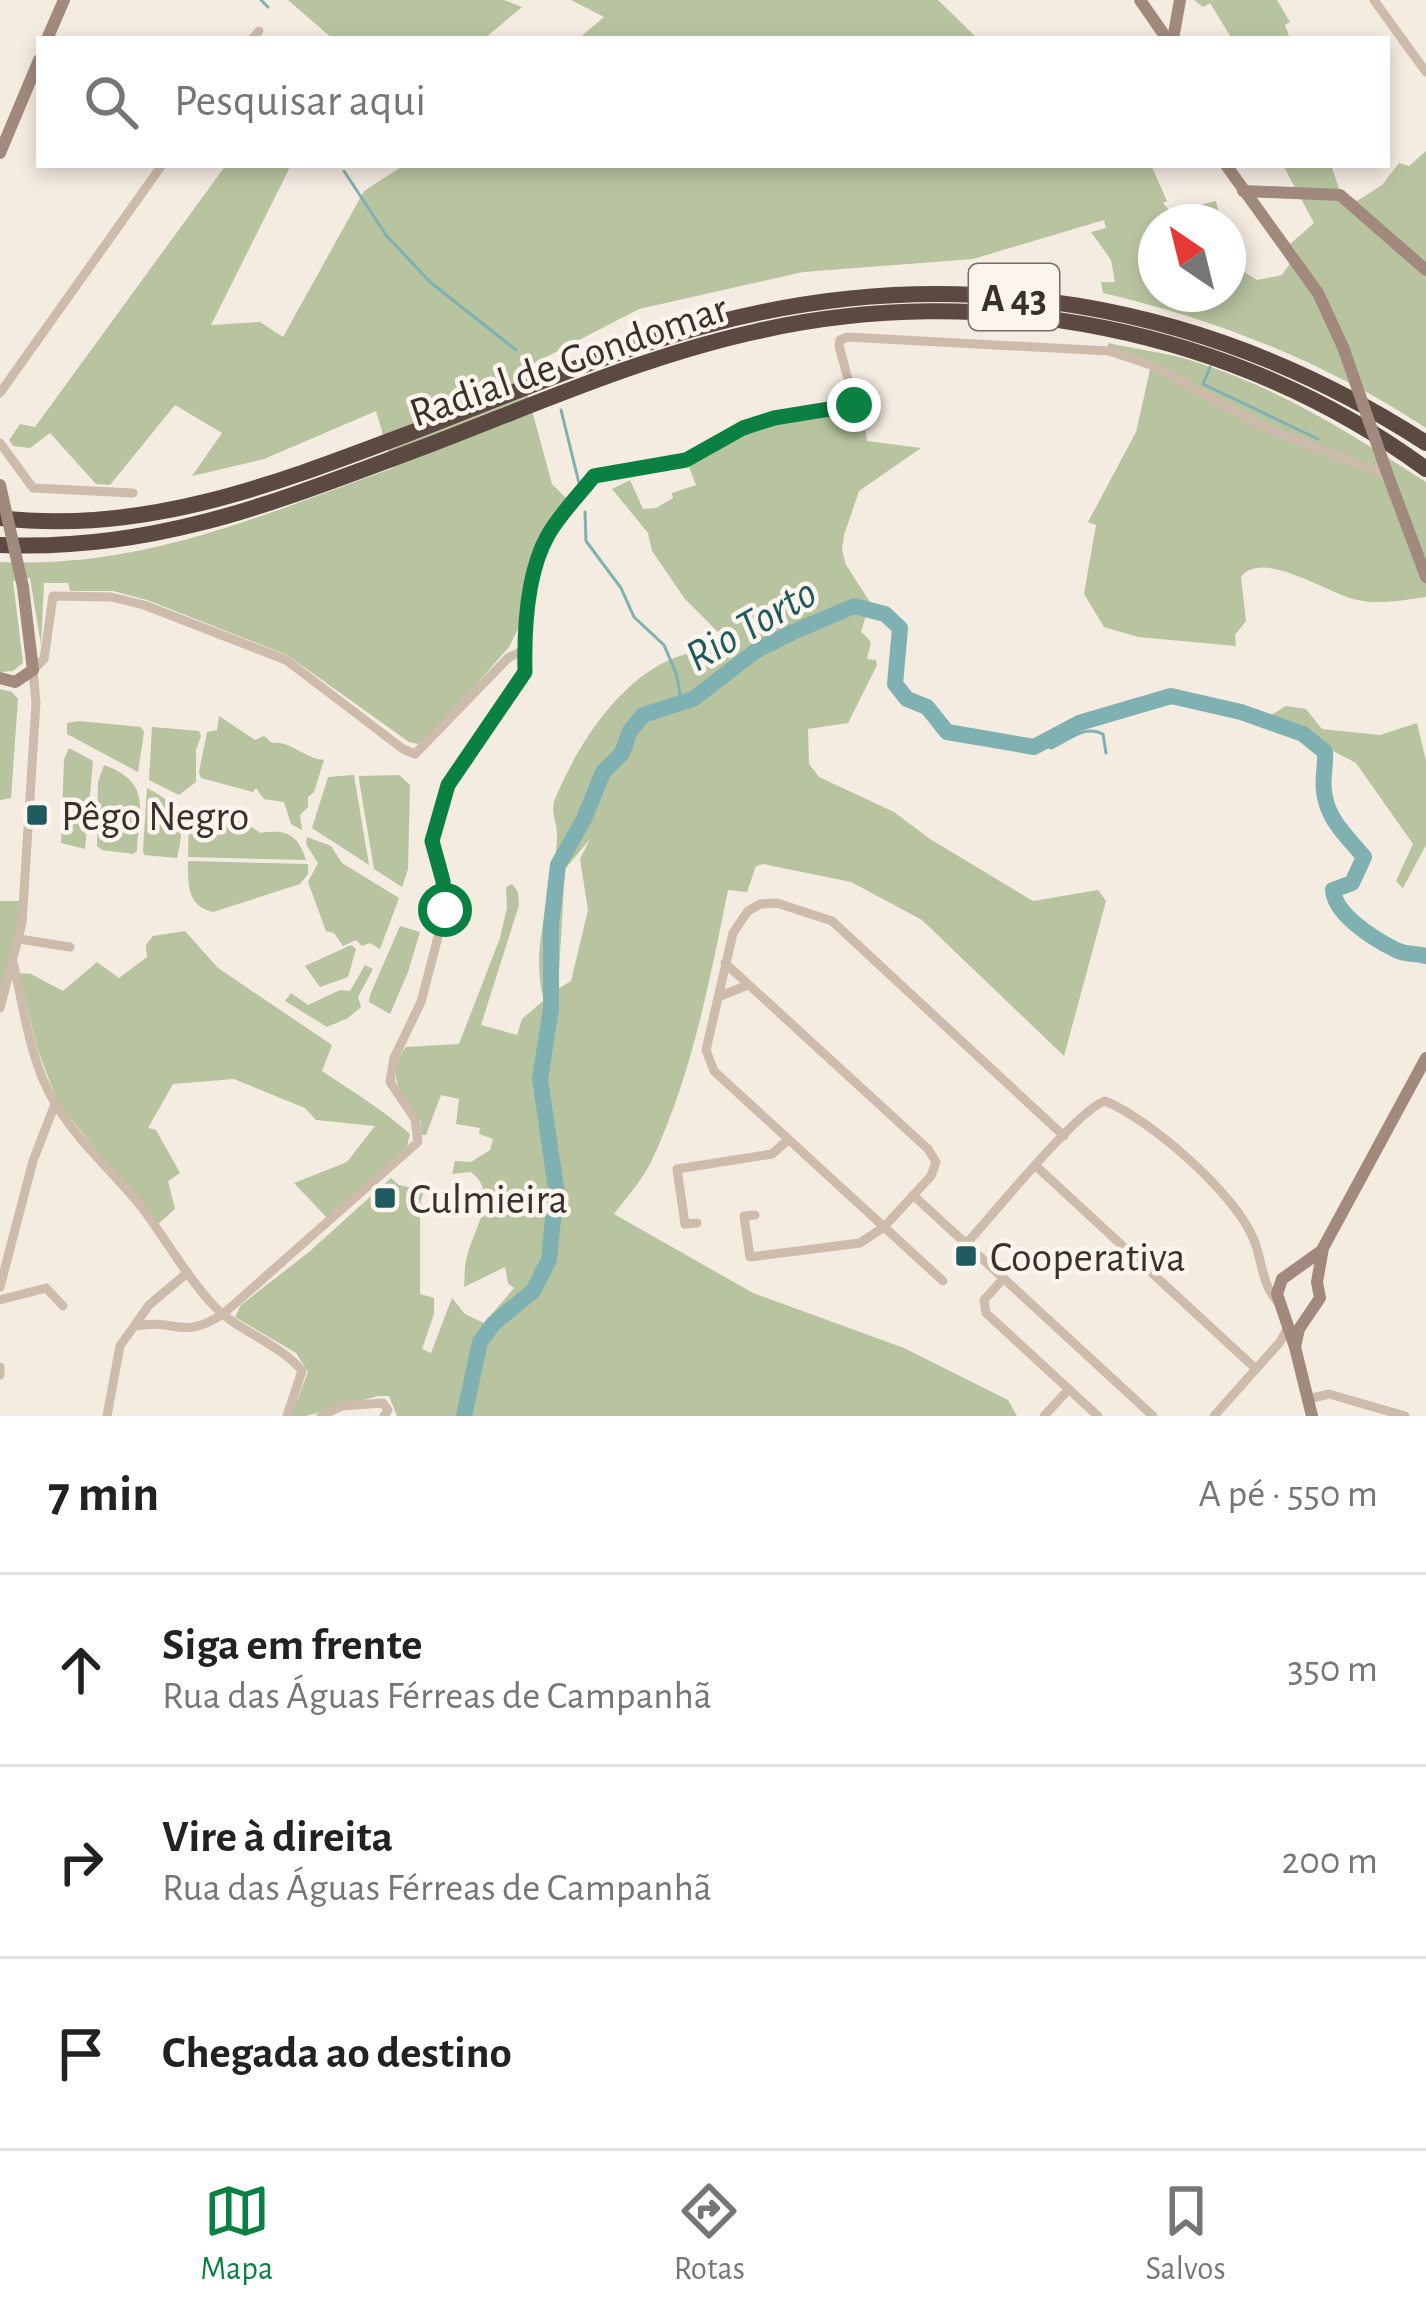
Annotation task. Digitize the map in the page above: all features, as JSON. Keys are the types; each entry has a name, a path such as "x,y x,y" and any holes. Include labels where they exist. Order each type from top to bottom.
{"highway":[{"name":"Radial de Gondomar","path":"0,545 46,547 167,534 250,511 339,469 753,314 856,296 965,292 1072,303 1178,326 1281,364 1364,405 1426,443"},
{"name":"Radial de Gondomar","path":"653,351 861,314 966,311 1070,320 1175,345 1275,381 1353,419 1426,469"},
{"name":"Radial de Gondomar","path":"0,518 110,521 246,494 339,469"}],"street":[{"path":"48,36 64,0"},
{"path":"1140,0 1156,7 1179,0 1171,36"},
{"path":"1374,0 1426,72"},
{"path":"1156,7 1169,36"},
{"path":"1,149 36,66"},
{"path":"0,393 160,168"},
{"path":"1228,168 1318,293 1343,346 1426,577"},
{"path":"1243,190 1340,194 1426,270"},
{"path":"136,1326 190,1330 223,1314 415,1147 419,1135 415,1119 390,1082 397,1052 421,1002 445,910 432,841 448,785 525,672 522,651 539,556 549,532 594,476 686,460 743,428 774,418 850,408 854,401 838,346 847,337 1121,355 1154,366 1267,429 1388,473"},
{"path":"0,443 33,488 133,493"},
{"path":"0,485 23,587 36,704 20,940 0,1008"},
{"path":"0,678 15,682 44,659 53,596 111,597 144,604 286,661 416,754 508,658 522,651"},
{"path":"943,1281 707,1060 725,963 739,920 760,904 777,903 809,910 832,922 1064,1136"},
{"path":"20,940 70,947"},
{"path":"13,960 37,1060 55,1104 223,1314 292,1359 302,1372 287,1416"},
{"path":"725,963 928,1149 936,1162 931,1176 884,1227 860,1244 750,1257 744,1216 755,1214"},
{"path":"718,998 748,985"},
{"path":"1295,1347 1299,1328 1320,1298 1317,1282 1323,1248 1426,1058"},
{"path":"966,1244 1096,1103 1105,1101 1204,1170 1244,1219 1288,1325 1312,1416"},
{"path":"0,1288 5,1251 55,1104"},
{"path":"697,1223 686,1224 677,1169 772,1154 788,1140"},
{"path":"1037,1167 1256,1369"},
{"path":"913,1195 1153,1416"},
{"path":"1272,1282 1296,1272 1323,1248"},
{"path":"1296,1272 1317,1282"},
{"path":"107,1416 120,1346 149,1305 187,1273"},
{"path":"1004,1278 982,1307 1098,1416"},
{"path":"0,1300 41,1288 63,1306"},
{"path":"1280,1305 1297,1316 1312,1312"},
{"path":"1214,1416 1280,1342 1288,1325"},
{"path":"1044,1416 1069,1389"},
{"path":"1308,1399 1329,1394 1405,1416"},
{"path":"321,1416 342,1406 383,1403 386,1413"}],"green space":[{"path":"288,0 504,0 522,7 488,36 330,36"},
{"path":"571,0 938,0 975,36 582,36 604,17"},
{"path":"1194,0 1277,0 1290,22 1285,25 1289,36 1230,36 1210,3 1203,7"},
{"path":"1426,151 1426,428 1311,364 1173,312 1246,312 1246,273 1257,280 1282,275 1297,253 1290,244 1314,223 1285,168 1332,168 1340,191 1357,201 1382,185 1399,163 1409,166"},
{"path":"224,168 290,168 211,325 260,322 283,337 364,191 399,168 1152,168 1167,201 1138,204 1138,302 1103,293 1101,282 1115,282 1111,260 1091,232 1106,228 1104,220 973,259 803,272 639,309 521,370 552,484 567,499 534,554 521,623 509,647 419,744 409,742 287,655 147,600 113,591 70,591 68,583 44,583 41,645 30,578 13,581 23,663 13,671 0,672 0,562 53,562 153,548 249,520 393,468 376,411 264,459 192,476 222,433 175,405 110,485 96,484 50,433 30,448 13,446 9,440 20,424 35,427"},
{"path":"1108,343 1185,359 1257,385 1343,430 1426,482 1426,597 1358,600 1280,570 1251,569 1241,577 1246,621 1235,635 1236,646 1138,637 1104,627 1084,594 1096,525 1088,522 1136,432 1152,361 1108,347"},
{"path":"858,401 879,416 864,421 867,441 921,448 859,491 842,550 870,602 861,632 870,641 867,659 876,660 877,665 848,723 808,729 809,764 819,777 894,812 1033,901 1098,890 1106,901 1064,1056 922,920 851,882 756,866 747,892 728,890 678,1095 648,1167 614,1214 753,1293 904,1348 1008,1400 1017,1416 466,1416 481,1349 506,1314 504,1310 476,1346 459,1416 397,1416 389,1396 378,1396 291,1416 308,1372 296,1353 235,1317 241,1305 391,1178 399,1185 424,1190 420,1294 434,1298 434,1314 422,1349 431,1353 452,1298 465,1314 484,1323 514,1288 505,1267 464,1287 484,1190 471,1172 452,1174 455,1161 471,1162 490,1150 493,1139 479,1134 480,1128 456,1124 459,1099 441,1095 426,1135 419,1135 421,1122 398,1086 396,1068 406,1047 459,1044 500,938 506,887 512,884 519,905 481,1025 517,1035 522,1019 544,1000 539,959 557,835 553,808 567,773 599,720 643,676 695,652 725,651 725,639 685,599 652,551 648,533 612,489 630,480 643,509 656,508 673,498 672,493 696,485 688,464 722,441 761,426 857,408","holes":["590,839 580,859 588,910 571,981 558,989 565,869"]},
{"path":"0,689 18,699 11,798 0,800"},
{"path":"1286,706 1306,709 1322,729 1380,735 1417,723 1426,761 1426,845 1403,888 1396,881 1413,844 1356,763 1268,717"},
{"path":"219,716 255,740 264,736 324,760 308,807 300,815 302,830 291,824 284,802 264,799 256,788 253,792 201,778 207,732 217,730"},
{"path":"67,723 141,727 138,772 67,734"},
{"path":"152,727 199,731 201,736 196,782 179,795 149,780"},
{"path":"69,748 93,761 85,849 61,843 64,759"},
{"path":"104,765 136,789 140,810 133,854 97,846 98,782"},
{"path":"354,775 369,865 312,828 328,777"},
{"path":"399,775 410,785 408,869 402,887 374,869 359,780 359,776"},
{"path":"147,788 168,801 179,816 177,858 144,855"},
{"path":"194,813 229,818 260,833 290,835 306,860 188,857 189,820"},
{"path":"307,837 331,846 342,863 399,898 380,949 356,940 343,946 334,933 326,931 308,882 318,863 306,844"},
{"path":"188,861 308,864 308,874 300,884 213,912 194,900"},
{"path":"0,901 19,901 18,928 0,995"},
{"path":"400,926 420,932 390,1014 369,1002"},
{"path":"185,931 218,968 332,1045 322,1071 410,1134 407,1146 327,1218 294,1183 347,1162 375,1126 316,1120 305,1108 234,1079 173,1084 148,1128 156,1130 180,1173 168,1181 175,1209 157,1225 58,1103 37,1048 19,973 31,974 63,991 97,962 119,978 147,957 146,945 153,936"},
{"path":"351,945 356,949 348,977 320,987 305,966"},
{"path":"365,965 373,969 358,997 361,1007 348,1018 327,1027 285,1001 291,993 308,1005 340,990 350,991"}],"waterway":[{"path":"261,0 268,7"},
{"path":"344,171 386,235 430,282 516,350"},
{"path":"1210,367 1203,384 1318,439"},
{"path":"561,410 579,483"},
{"path":"585,512 586,541 621,588 634,617 664,645 682,703"},
{"name":"Rio Torto","path":"464,1416 480,1342 493,1324 533,1291 549,1260 556,1188 540,1079 551,1008 551,925 558,865 603,772 622,753 630,731 643,715 693,699 757,650 793,632 854,606 885,614 900,628 895,684 907,699 927,707 947,732 1034,747 1079,723 1171,696 1241,712 1303,734 1325,752 1329,811 1364,857 1352,883 1333,890 1335,899 1348,917 1377,939 1400,952 1426,956"},
{"path":"1042,742 1051,748 1083,732 1096,731 1103,734 1106,753"}],"place":[{"name":"Pêgo Negro","path":"37,815"},
{"name":"Culmieira","path":"385,1198"},
{"name":"Cooperativa","path":"966,1256"}],"route":[{"path":"445,910 432,841 448,785 525,672 522,651 539,556 549,532 594,476 686,460 743,428 854,405"}]}
